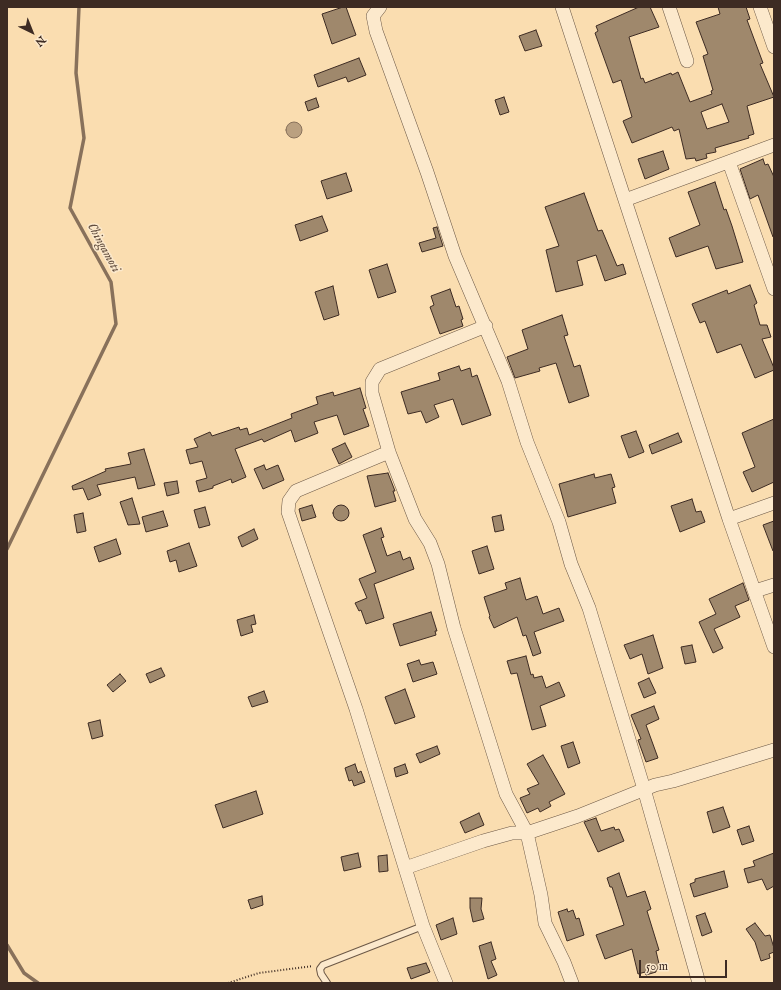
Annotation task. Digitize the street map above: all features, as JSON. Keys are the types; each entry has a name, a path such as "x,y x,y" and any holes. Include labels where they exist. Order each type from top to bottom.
{"street":[{"path":"380,7 373,16 376,31 427,172 455,256 486,326 508,381 527,442 559,522 570,564 589,608 644,789 699,983"},
{"path":"562,7 729,519 774,647"},
{"path":"669,7 687,61"},
{"path":"760,7 774,47"},
{"path":"625,200 774,145"},
{"path":"729,162 774,289"},
{"path":"486,326 380,369 372,382 372,393 390,452 414,519 430,543 438,564 454,628 506,794 527,833 541,895 545,923 564,962 572,983"},
{"path":"390,452 296,491 289,501 288,512 356,709 423,926 446,983"},
{"path":"729,519 774,503"},
{"path":"755,591 774,585"},
{"path":"405,868 482,841 512,834 527,833 578,816 644,789 673,782 774,750"}],"lane":[{"path":"327,983 321,974 320,969 323,965 423,926"}],"path":[{"path":"228,983 259,973 323,965"}],"shaded area":[{"path":"291,122 297,122 302,127 300,136 297,138 291,138 286,133 286,127"}],"building":[{"path":"346,7 356,35 332,44 322,14"},
{"path":"639,7 650,7 659,27 629,37 641,79 643,78 645,83 671,73 672,75 678,72 690,102 712,94 711,91 713,90 703,56 708,54 696,22 720,14 718,7 746,7 750,19 747,20 763,63 760,64 774,97 747,106 754,134 748,136 749,138 715,148 716,152 706,154 707,158 696,161 695,158 686,159 679,129 674,131 672,127 632,143 623,121 632,117 621,80 613,83 595,33 598,31 596,26","holes":["722,104 729,122 707,129 701,112"]},
{"path":"536,30 542,46 525,51 519,36"},
{"path":"359,58 366,75 348,82 346,77 318,87 314,75"},
{"path":"504,97 509,112 500,115 495,100"},
{"path":"316,98 319,107 308,111 305,102"},
{"path":"663,151 669,169 645,179 638,159"},
{"path":"763,159 765,165 768,164 774,177 773,237 758,195 750,199 740,169"},
{"path":"346,173 352,191 327,199 321,181"},
{"path":"715,182 724,210 726,209 732,226 743,262 716,269 708,246 676,257 669,238 700,225 688,192"},
{"path":"584,193 598,231 602,230 617,266 623,264 626,274 605,281 596,255 577,261 583,285 556,292 546,250 559,246 545,207"},
{"path":"322,216 328,231 300,241 295,225"},
{"path":"437,227 443,246 422,252 419,243 436,238 433,228"},
{"path":"387,264 396,292 378,298 369,270"},
{"path":"750,285 757,303 754,305 760,325 767,325 771,337 762,339 774,368 774,370 755,378 741,344 717,353 705,321 700,323 692,304 727,290 728,294"},
{"path":"333,286 339,315 324,320 315,292"},
{"path":"450,289 456,307 459,306 463,319 461,320 463,326 440,334 430,307 434,305 431,296"},
{"path":"562,315 568,335 564,336 574,367 580,365 589,396 569,403 556,363 539,368 540,371 515,378 507,357 528,349 522,330"},
{"path":"459,366 461,371 470,368 472,377 477,375 491,415 462,425 453,399 434,405 439,417 426,423 421,411 408,414 401,392 440,380 438,373"},
{"path":"360,388 366,408 363,409 369,426 344,435 337,415 314,422 318,433 295,442 291,430 264,442 262,439 235,449 246,477 232,483 231,479 213,486 213,488 199,492 196,481 207,478 202,461 190,464 186,450 198,447 194,439 210,432 212,436 239,427 240,430 247,428 249,435 292,418 291,414 318,404 316,397 333,392 334,396"},
{"path":"774,419 774,482 752,492 743,472 755,467 742,433"},
{"path":"636,431 644,452 629,458 621,436"},
{"path":"678,433 682,442 652,454 649,445"},
{"path":"345,443 352,457 339,464 332,449"},
{"path":"144,449 155,485 138,489 135,477 97,485 101,495 88,500 83,488 73,490 72,486 106,471 105,469 131,464 128,453"},
{"path":"264,465 266,470 278,465 284,480 263,489 254,469"},
{"path":"388,473 395,491 393,491 396,501 375,507 367,476"},
{"path":"594,474 595,478 611,474 615,487 612,488 616,503 568,517 559,484"},
{"path":"177,481 179,493 167,496 164,483"},
{"path":"132,498 140,524 128,525 120,502"},
{"path":"692,499 696,512 701,511 705,522 680,532 671,506"},
{"path":"312,505 316,517 302,521 299,509"},
{"path":"338,505 344,505 349,510 347,519 344,521 338,521 333,516 333,510"},
{"path":"205,507 210,525 199,528 194,510"},
{"path":"163,511 168,526 146,532 142,517"},
{"path":"83,513 86,531 77,533 74,515"},
{"path":"501,515 504,530 495,532 492,517"},
{"path":"774,521 774,551 773,551 763,525"},
{"path":"381,528 384,537 381,538 387,556 400,551 403,560 410,557 414,569 374,584 384,618 366,624 361,610 359,611 355,603 367,598 359,579 376,572 363,535"},
{"path":"254,529 258,539 242,547 238,537"},
{"path":"116,539 121,554 99,562 94,547"},
{"path":"189,543 197,566 179,572 176,560 170,562 167,551"},
{"path":"487,546 494,569 479,574 472,551"},
{"path":"520,578 526,600 537,596 543,614 559,608 564,621 534,632 541,653 533,656 526,635 523,636 517,617 494,628 489,617 490,616 484,597 507,589 505,583"},
{"path":"743,583 749,600 735,606 740,617 714,629 723,648 713,653 699,622 716,614 709,599"},
{"path":"431,612 437,631 435,631 436,635 400,646 393,624"},
{"path":"254,615 256,624 251,625 253,632 241,636 237,620"},
{"path":"653,635 663,668 648,674 642,654 630,659 624,645"},
{"path":"692,645 696,662 685,664 681,647"},
{"path":"526,656 531,675 533,674 534,678 542,676 546,688 559,682 565,696 540,706 546,726 532,730 517,673 511,674 507,661"},
{"path":"419,660 421,665 433,662 437,674 413,682 407,664"},
{"path":"161,668 165,676 150,683 146,674"},
{"path":"120,674 126,681 113,692 107,685"},
{"path":"649,678 656,693 644,698 638,683"},
{"path":"405,689 415,717 395,724 385,697"},
{"path":"264,691 268,702 252,707 248,697"},
{"path":"654,706 659,719 646,725 658,758 646,762 638,740 641,739 631,715"},
{"path":"100,720 103,736 92,739 88,723"},
{"path":"573,742 580,763 568,768 561,746"},
{"path":"437,746 440,754 420,763 416,754"},
{"path":"543,755 565,794 549,802 551,806 540,812 538,808 527,813 520,798 530,794 527,789 539,784 527,764"},
{"path":"355,764 358,773 361,771 365,782 354,786 352,780 349,781 345,768"},
{"path":"405,764 408,773 396,777 394,768"},
{"path":"256,791 263,814 223,828 215,805"},
{"path":"723,807 730,827 713,833 707,812"},
{"path":"479,813 484,825 465,833 460,822"},
{"path":"596,818 601,831 614,827 615,830 619,829 624,841 598,852 584,822"},
{"path":"749,826 754,841 742,845 737,830"},
{"path":"358,853 361,867 344,871 341,857"},
{"path":"774,853 774,886 767,890 762,879 748,883 744,869 755,866 753,861"},
{"path":"387,855 388,871 379,872 378,856"},
{"path":"724,871 728,887 694,897 690,884 695,882 695,879"},
{"path":"619,873 627,897 645,891 651,909 647,911 659,950 656,951 660,968 656,970 656,972 646,975 645,972 638,974 632,949 605,959 596,935 624,925 612,887 610,887 607,878"},
{"path":"262,896 263,905 251,909 248,900"},
{"path":"470,898 482,898 481,909 484,919 473,922 470,908"},
{"path":"567,909 568,912 573,910 576,919 579,918 584,935 567,941 558,912"},
{"path":"705,913 712,932 702,936 696,916"},
{"path":"453,918 457,934 441,940 436,925"},
{"path":"755,923 765,936 770,935 774,948 774,952 769,954 770,958 761,961 755,942 746,929"},
{"path":"491,942 496,959 491,961 497,975 488,979 479,946"},
{"path":"426,963 430,972 411,979 407,968"}],"waterway":[{"name":"Chingamoti","path":"7,549 116,324 111,282 70,208 84,138 76,73 79,7"},
{"name":"Chingamoti","path":"7,945 24,973 38,983"}]}
